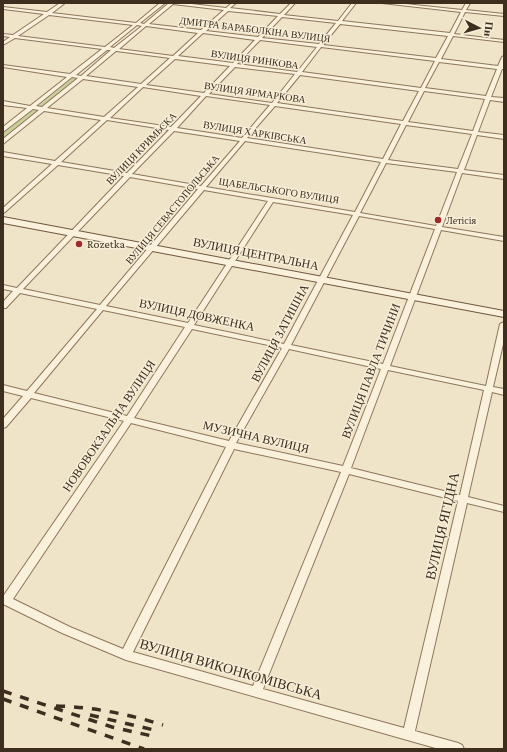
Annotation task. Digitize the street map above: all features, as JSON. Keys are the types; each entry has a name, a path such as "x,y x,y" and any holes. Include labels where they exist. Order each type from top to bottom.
{"main road":[{"name":"ВУЛИЦЯ ЦЕНТРАЛЬНА","path":"3,220 504,314"}],"street":[{"path":"3,44 63,3"},
{"path":"3,130 163,3"},
{"path":"3,142 172,3 504,41"},
{"path":"3,211 234,3"},
{"name":"ВУЛИЦЯ КРИМЬСКА","path":"3,306 293,3"},
{"name":"ВУЛИЦЯ СЕВАСТОПОЛЬСЬКА","path":"3,425 274,104 297,73 354,3"},
{"path":"384,3 504,15"},
{"name":"ВУЛИЦЯ ЗАТИШНА","path":"126,655 231,445 287,346 386,161 468,3"},
{"name":"ДМИТРА БАРАБОЛКІНА ВУЛИЦЯ","path":"3,8 502,68"},
{"name":"ВУЛИЦЯ РИНКОВА","path":"3,35 504,100"},
{"name":"ВУЛИЦЯ ПАВЛА ТИЧИНИ","path":"256,692 346,470 488,98 502,68 504,57"},
{"name":"ВУЛИЦЯ ЯРМАРКОВА","path":"3,66 504,137"},
{"name":"ВУЛИЦЯ ХАРКІВСЬКА","path":"3,103 243,140 504,177"},
{"name":"ЩАБЕЛЬСЬКОГО ВУЛИЦЯ","path":"3,154 504,238"},
{"name":"НОВОВОКЗАЛЬНА ВУЛИЦЯ","path":"4,600 130,418 272,199"},
{"name":"ВУЛИЦЯ ДОВЖЕНКА","path":"3,287 504,392"},
{"name":"ВУЛИЦЯ ЯГІДНА","path":"408,735 504,324"},
{"name":"МУЗИЧНА ВУЛИЦЯ","path":"3,388 130,418 231,445 346,470 504,509"},
{"name":"ВУЛИЦЯ ВИКОНКОМІВСЬКА","path":"4,600 66,630 126,655 458,749"}],"green space":[{"path":"72,78 78,79 43,107 37,107"},
{"path":"33,110 39,111 3,139 3,133"}],"railway":[{"path":"3,691 112,727 152,736"},
{"path":"3,699 144,749"},
{"path":"56,706 110,712 163,725"},
{"path":"90,715 154,730"}],"place":[{"name":"Летісія","path":"438,220"},
{"name":"Rozetka","path":"79,244"}]}
